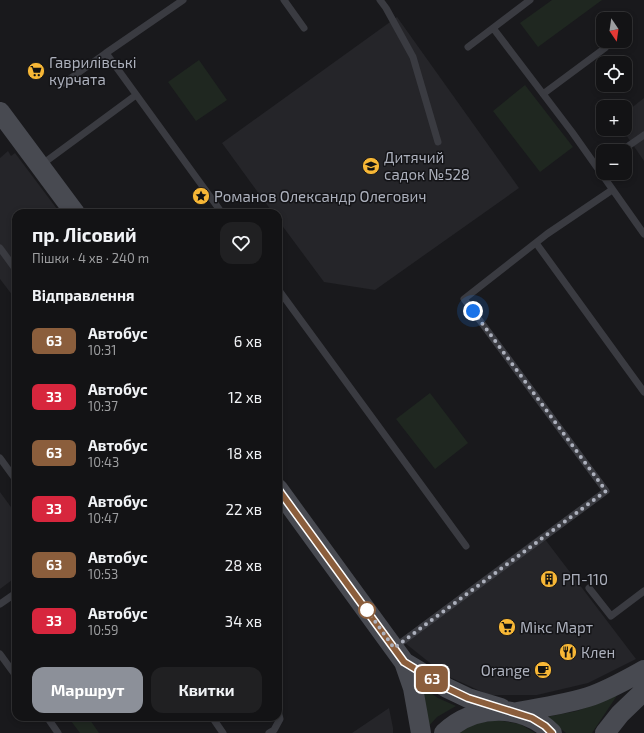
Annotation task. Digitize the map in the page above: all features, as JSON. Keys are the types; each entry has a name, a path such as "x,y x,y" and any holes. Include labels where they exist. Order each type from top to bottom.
{"street":[{"path":"0,112 72,209"},
{"path":"282,494 399,655 413,688 421,733"},
{"path":"399,655 447,688 468,698 532,718 545,726 552,733"},
{"path":"444,733 452,725 472,715 494,710 513,712 562,704 589,696 620,683 644,670"},
{"path":"605,733 620,714 644,691"}],"lane":[{"path":"64,83 183,0"},
{"path":"284,0 304,28"},
{"path":"380,0 413,57 438,142"},
{"path":"468,47 530,0"},
{"path":"493,28 596,161"},
{"path":"543,94 605,48"},
{"path":"106,53 219,209"},
{"path":"40,166 136,95"},
{"path":"631,144 644,135"},
{"path":"607,180 612,190 644,234"},
{"path":"399,655 606,491 464,299 547,234 612,190"},
{"path":"536,243 644,392"},
{"path":"0,248 12,264"},
{"path":"282,295 466,546"},
{"path":"0,458 12,474"},
{"path":"589,588 611,616 644,591"},
{"path":"0,604 12,596"},
{"path":"0,654 12,670"},
{"path":"49,721 58,733"},
{"path":"215,721 223,733"},
{"path":"269,733 274,730 279,721"}],"shaded area":[{"path":"552,0 602,0 538,47 520,23"},
{"name":"Дитячий садок №528","path":"397,17 519,188 375,290 324,282 282,225 282,209 270,209 222,143"},
{"path":"199,60 227,100 196,121 168,82"},
{"path":"525,85 573,147 540,172 493,111"},
{"path":"644,98 644,161 627,136 632,136 632,107"},
{"path":"8,151 11,156 15,153 57,209 12,209 12,295 0,279 0,158"},
{"path":"430,393 468,443 435,469 396,419"},
{"path":"0,492 12,508 12,580 0,589"},
{"path":"541,534 636,659 588,683 537,695 489,695 445,675 400,639"},
{"path":"423,688 438,698 456,706 437,717 425,730"},
{"path":"618,694 592,733 566,733 546,717 577,711"},
{"path":"389,708 393,733 352,733"},
{"path":"496,720 520,724 535,733 457,733 472,724"},
{"path":"71,721 91,721 99,733 80,733"}],"bus line":[{"name":"63","path":"282,494 404,662 447,688 468,698 509,711 517,712 532,718 545,726 552,733"}],"place":[{"name":"Гаврилівські курчата","path":"36,71"},
{"name":"Дитячий садок №528","path":"371,166"},
{"name":"Романов Олександр Олегович","path":"201,196"},
{"name":"РП-110","path":"549,579"},
{"name":"Мікс Март","path":"507,627"},
{"name":"Клен","path":"568,652"},
{"name":"Orange","path":"543,670"}],"route":[{"path":"367,610 394,648 606,491 473,311"}]}
